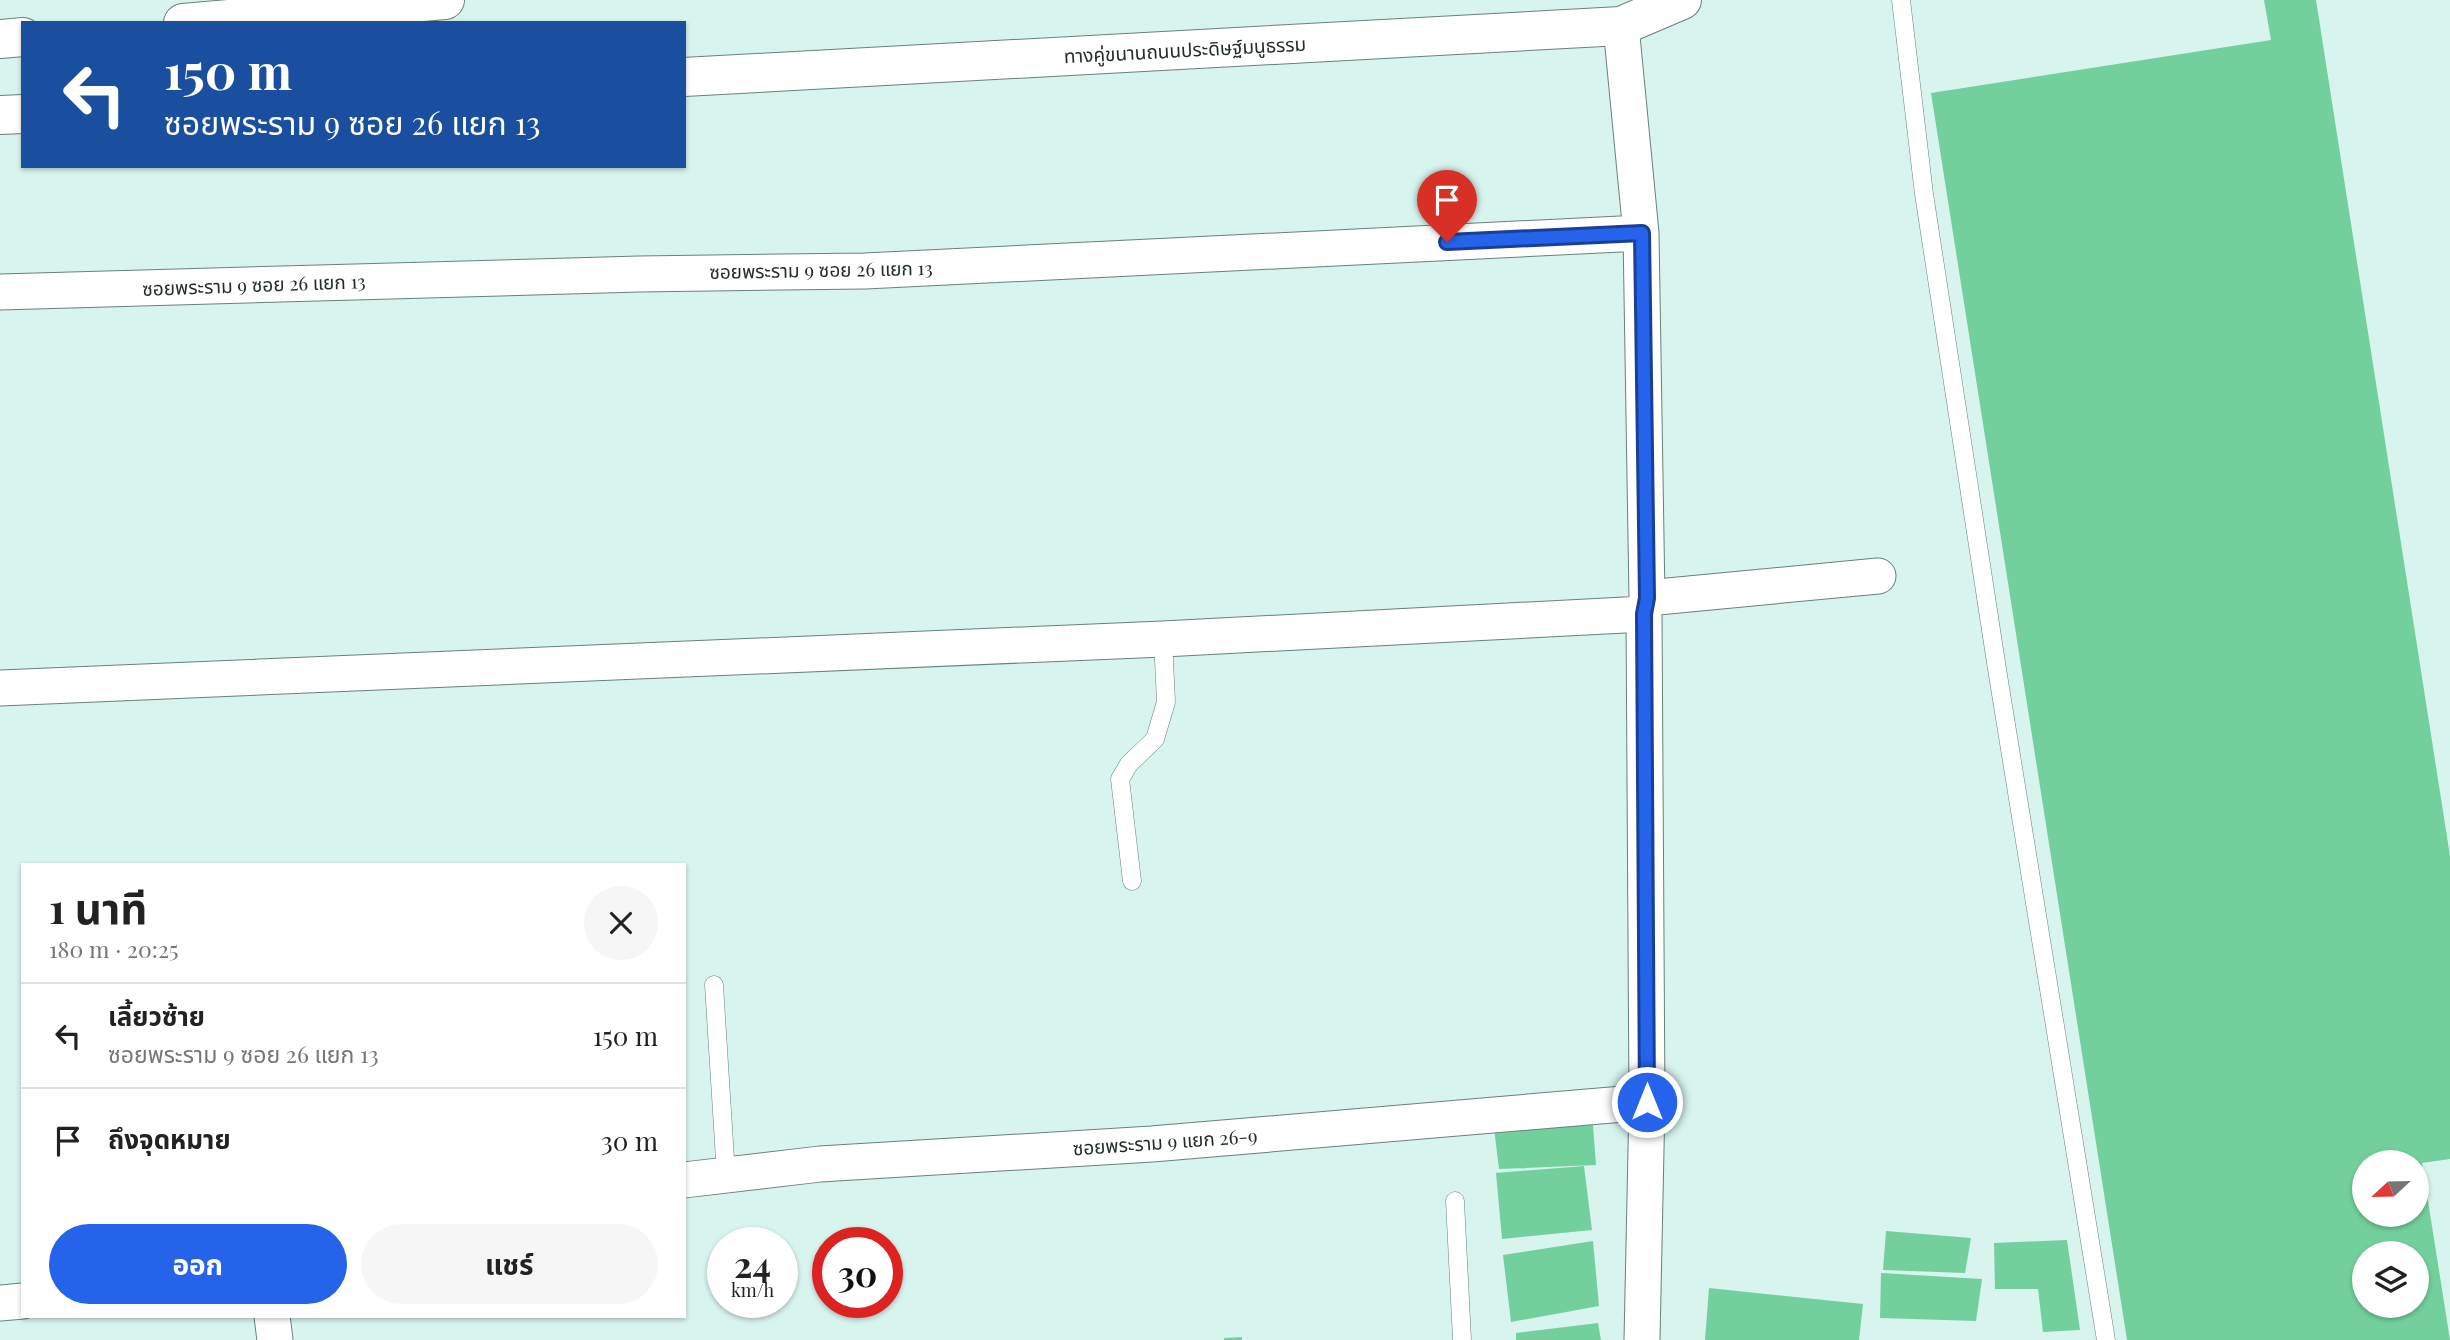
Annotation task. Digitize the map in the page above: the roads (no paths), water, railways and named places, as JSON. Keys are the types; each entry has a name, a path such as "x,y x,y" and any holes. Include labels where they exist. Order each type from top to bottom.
{"street":[{"path":"206,21 445,0"},
{"name":"ทางคู่ขนานถนนประดิษฐ์มนูธรรม","path":"686,77 1621,26 1682,0"},
{"path":"1621,26 1642,233 1647,1102 1642,1340"},
{"path":"0,39 21,37"},
{"path":"0,115 21,114"},
{"name":"ซอยพระราม 9 ซอย 26 แยก 13","path":"0,292 639,274 865,271 1642,233"},
{"path":"0,688 1163,639 1646,606 1878,576"},
{"name":"ซอยพระราม 9 แยก 26-9","path":"686,1180 820,1164 1152,1144 1647,1102"},
{"path":"0,1303 21,1301"},
{"path":"272,1318 275,1340"}],"lane":[{"path":"1901,0 1924,194 1999,682 2106,1340"},
{"path":"1132,881 1120,779 1129,764 1155,740 1166,702 1163,639"},
{"path":"714,985 726,1175"},
{"path":"1455,1201 1462,1340"}]}
